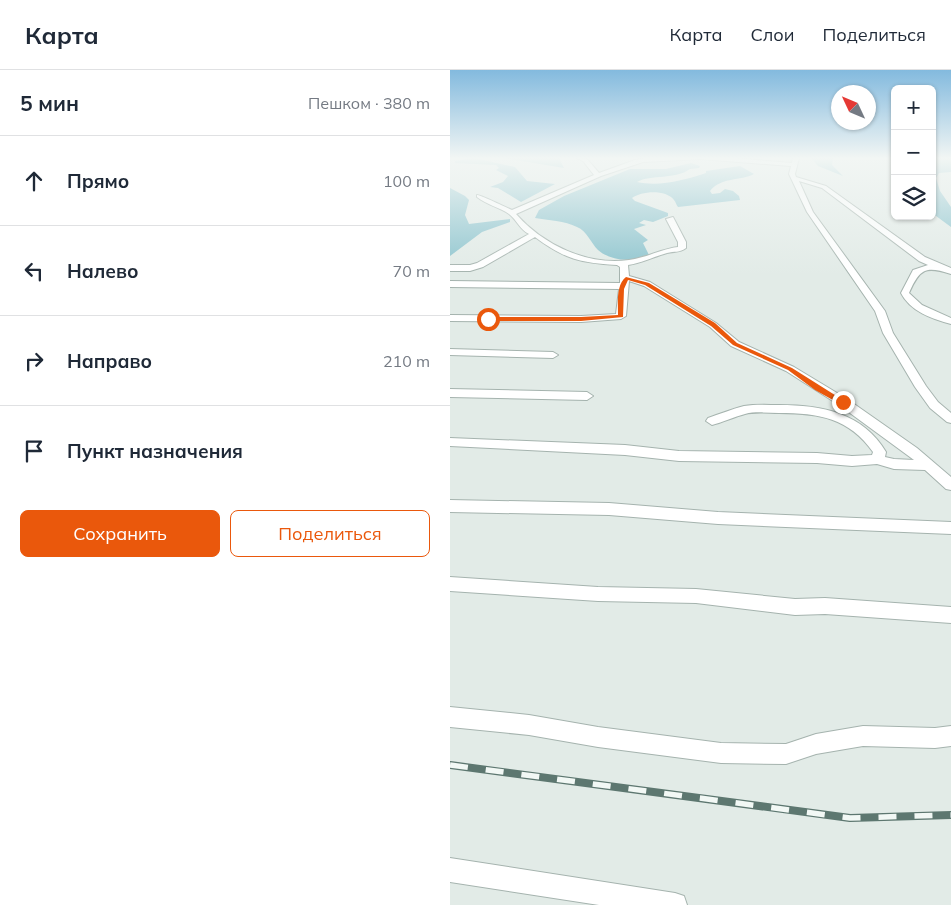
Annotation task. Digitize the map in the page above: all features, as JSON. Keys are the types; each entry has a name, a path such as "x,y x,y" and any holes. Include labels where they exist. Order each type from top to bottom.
{"street":[{"path":"450,870 675,905"}],"lane":[{"path":"480,197 488,204 512,213 526,230 535,234 558,251 586,260 618,262 643,260 665,251 680,249 683,246 673,229 670,219"},
{"path":"512,213 548,197"},
{"path":"803,197 810,212 880,310 888,333 921,387 934,405 951,419"},
{"path":"838,197 922,259 951,271"},
{"path":"450,268 470,268 480,265 535,234"},
{"path":"450,318 581,319 621,316 624,266 618,262"},
{"path":"940,267 922,268 915,272 905,293 908,299 918,307 951,321"},
{"path":"450,284 624,282 647,284 713,324 735,344 790,369 882,429 912,451 951,485"},
{"path":"450,352 553,355"},
{"path":"450,393 587,396"},
{"path":"712,421 747,410 805,409 830,413 851,423 871,437 880,452 877,459"},
{"path":"450,442 625,450 679,456 877,459 894,464 928,465"},
{"path":"450,506 609,509 718,518 951,528"},
{"path":"450,584 598,594 696,596 795,607 825,606 951,615"},
{"path":"450,717 529,725 598,738 722,753 786,754 816,744 863,736 935,738 951,736"}],"water":[{"path":"450,197 466,197 469,200 465,215 469,224 510,219 510,222 482,232 450,256"},
{"path":"513,197 531,197 521,202"},
{"path":"562,197 634,197 632,198 635,201 668,213 668,216 653,222 644,220 639,223 646,225 634,229 648,240 643,243 649,255 623,260 610,257 598,250 586,234 577,227 562,222 535,218 539,210"},
{"path":"671,197 739,197 740,200 678,207"},
{"path":"936,197 944,197 951,207 951,227 936,216"}],"railway":[{"path":"450,765 850,818 951,815"}],"route":[{"path":"488,319 581,319 621,316 622,289 626,278 635,280 647,284 713,324 735,344 790,369 843,402"}]}
